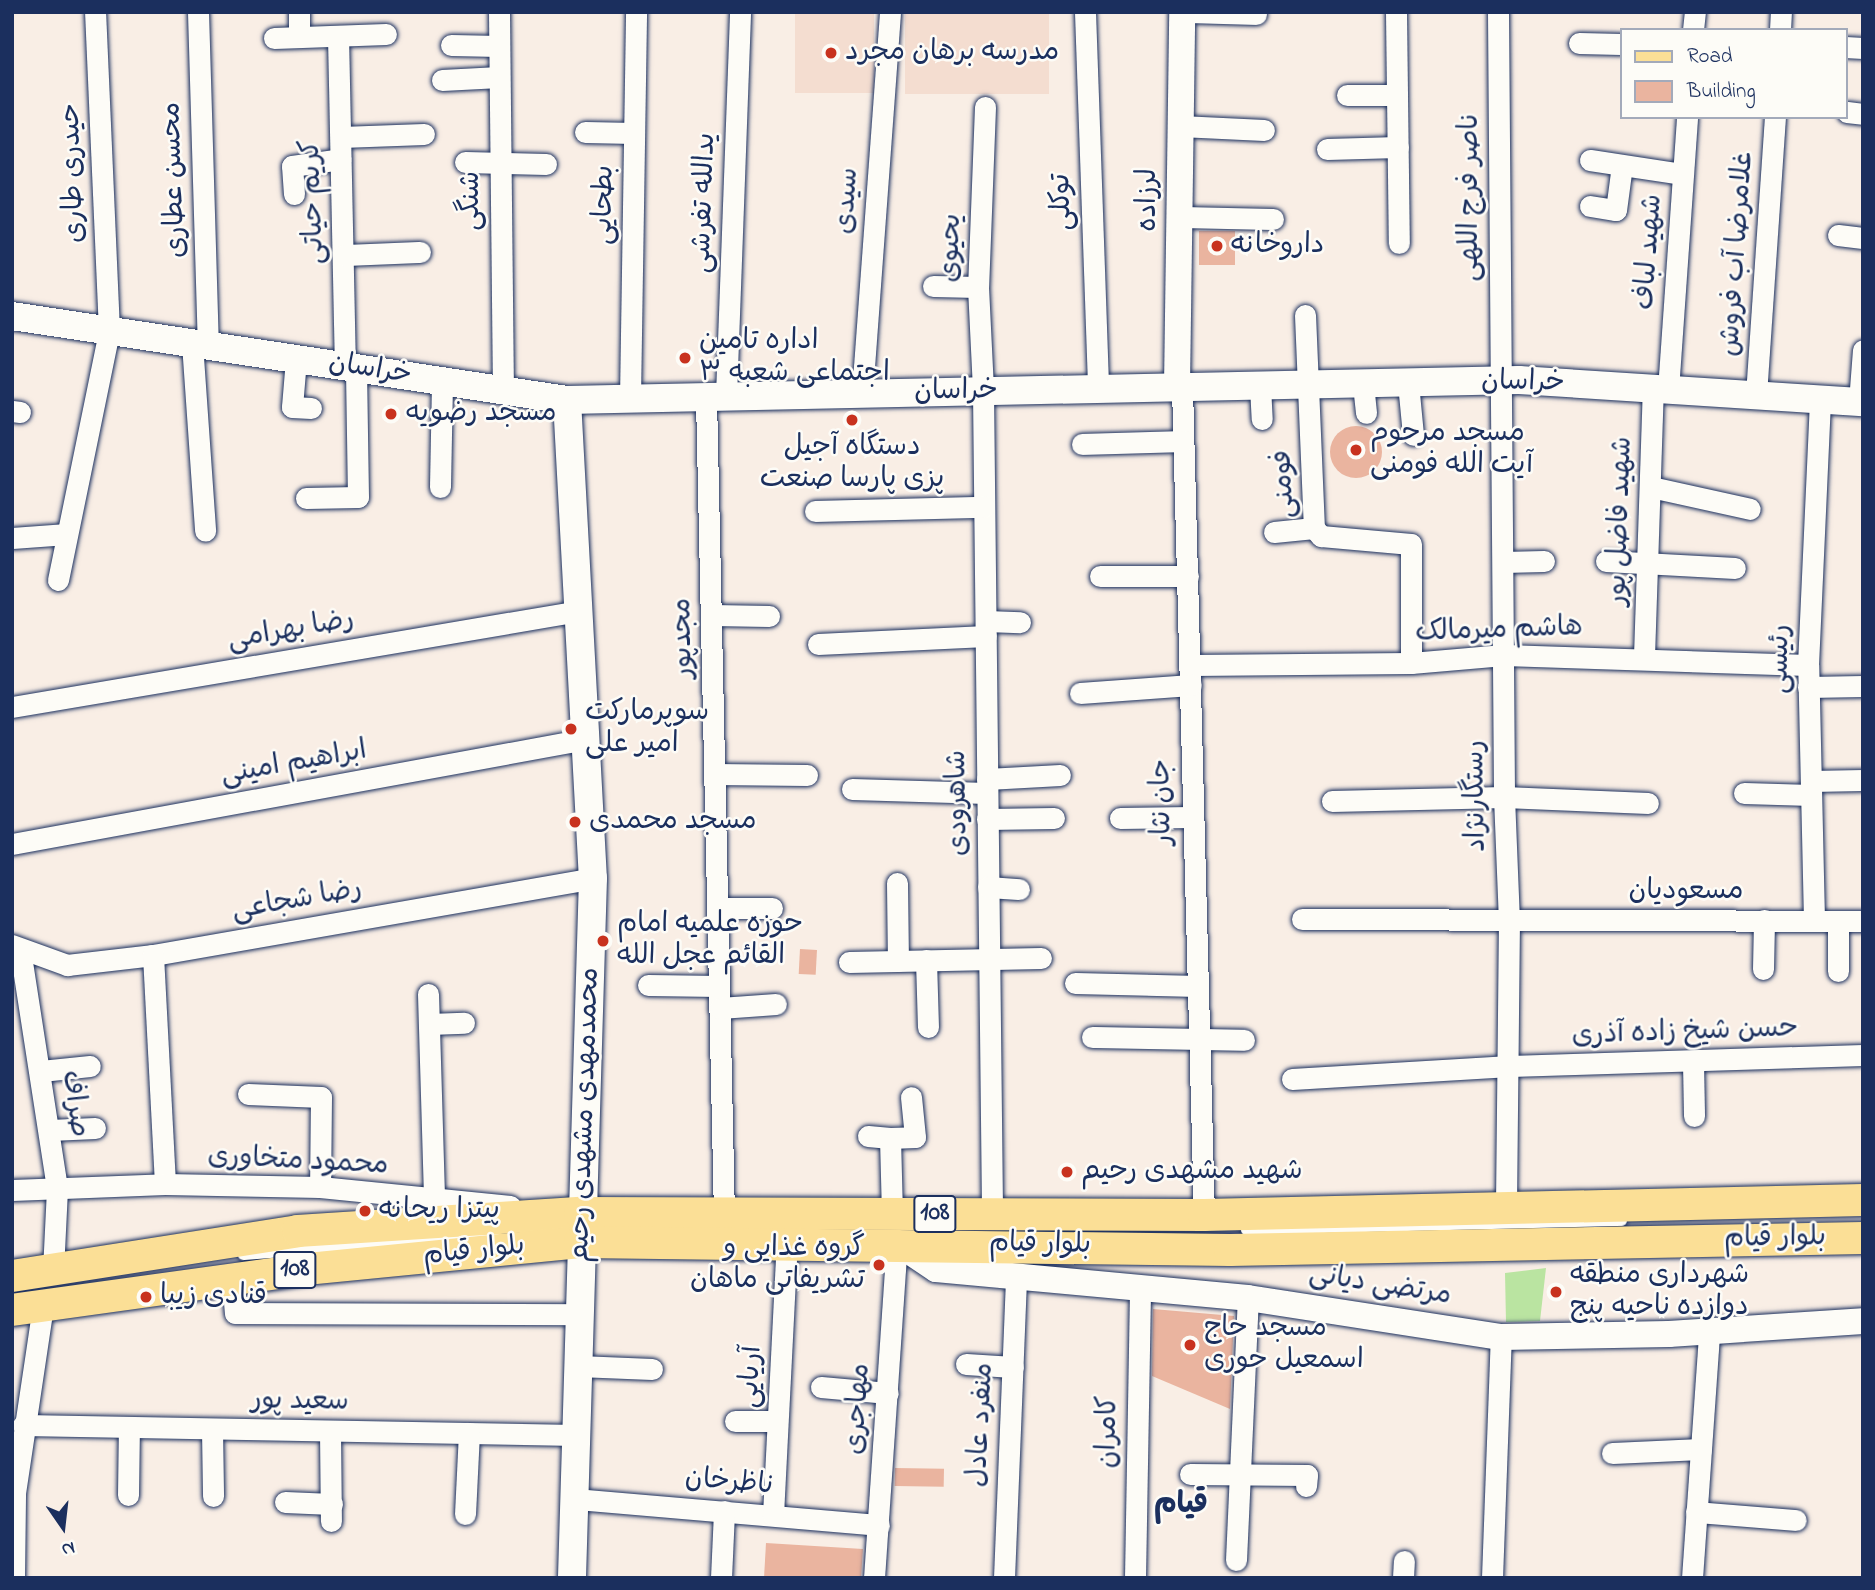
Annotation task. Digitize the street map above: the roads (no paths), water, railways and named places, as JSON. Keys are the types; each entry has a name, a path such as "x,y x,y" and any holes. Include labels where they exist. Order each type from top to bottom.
{"main road":[{"name":"خراسان","path":"12,316 567,400 1501,382 1861,402"},
{"name":"محمدمهدی مشهدی رحیم","path":"567,400 593,878 592,1015 577,1228 579,1314 572,1578"},
{"name":"بلوار قیام","path":"12,1278 298,1231 577,1228 787,1241 992,1214 1217,1222 1506,1209 1858,1217"},
{"name":"بلوار قیام","path":"27,1308 226,1264 724,1213 894,1228 1230,1250 1858,1217"}],"street":[{"name":"حیدری طاری","path":"58,580 109,331 95,12"},
{"name":"محسن عطاری","path":"198,12 200,344 205,531"},
{"path":"299,12 299,37"},
{"name":"شنگی","path":"499,12 503,390"},
{"name":"بطحایی","path":"630,398 636,12"},
{"name":"یدالله تفرشی","path":"716,397 740,12"},
{"name":"سیدی","path":"862,394 890,12"},
{"name":"توکلی","path":"1085,12 1098,389"},
{"name":"لرزاده","path":"1179,387 1182,12"},
{"path":"1191,12 1256,14"},
{"path":"1396,12 1399,243"},
{"name":"ناصر فرج اللهی","path":"1498,12 1501,382"},
{"path":"274,38 386,34"},
{"name":"کریم حیاتی","path":"306,498 358,497 344,255 338,36"},
{"path":"1579,43 1619,44"},
{"path":"452,45 499,46"},
{"path":"442,80 499,77"},
{"path":"1347,95 1397,95"},
{"name":"یحیوی","path":"983,391 978,287 985,107"},
{"name":"شهید لباف","path":"1661,389 1684,174 1687,119"},
{"name":"غلامرضا آب فروش","path":"1756,395 1775,119"},
{"path":"1180,126 1264,130"},
{"path":"585,132 634,133"},
{"path":"341,137 424,134"},
{"path":"1327,149 1398,147"},
{"path":"294,194 292,166 341,159"},
{"path":"1590,160 1684,174"},
{"path":"465,162 546,164"},
{"path":"1590,206 1616,210 1622,165"},
{"path":"1181,217 1273,219"},
{"path":"1838,235 1863,238"},
{"path":"344,255 420,252"},
{"path":"933,286 978,287"},
{"name":"فومنی","path":"1305,315 1314,528 1321,536 1411,544 1411,663"},
{"path":"1861,402 1863,350"},
{"path":"294,407 296,359"},
{"path":"440,487 442,381"},
{"name":"رستگارنژاد","path":"1501,382 1504,797 1509,919 1510,1066 1506,1209"},
{"path":"1408,383 1413,435"},
{"path":"1363,384 1366,413"},
{"path":"1260,386 1262,419"},
{"name":"جان نثار","path":"1179,387 1188,576 1191,817 1200,1041 1217,1222"},
{"name":"شهید فاضل پور","path":"1644,656 1651,487 1661,389"},
{"name":"شاهرودی","path":"983,391 992,1214"},
{"name":"مجدپور","path":"716,397 712,615 724,1213"},
{"name":"رئیسی","path":"1814,920 1808,665 1820,399"},
{"path":"1082,444 1183,441"},
{"path":"1651,487 1750,509"},
{"path":"815,511 984,507"},
{"path":"1274,532 1314,528"},
{"path":"12,538 67,534"},
{"path":"1503,562 1544,561"},
{"path":"1606,561 1735,568"},
{"path":"1100,576 1188,576"},
{"name":"رضا بهرامی","path":"12,707 579,611"},
{"path":"712,615 769,616"},
{"path":"818,644 986,629 1020,622"},
{"name":"هاشم میرمالک","path":"1080,693 1191,675 1504,655 1644,656 1808,665"},
{"path":"1808,687 1863,686"},
{"name":"ابراهیم امینی","path":"12,844 586,739"},
{"path":"714,774 807,775"},
{"path":"852,789 987,786 1060,775"},
{"path":"1744,793 1811,788 1863,780"},
{"path":"1332,802 1504,797 1647,803"},
{"path":"1120,818 1191,817"},
{"path":"987,819 1054,818"},
{"name":"رضا شجاعی","path":"16,947 67,965 153,955 593,878"},
{"path":"897,883 898,961"},
{"path":"988,887 1019,889"},
{"path":"717,908 772,908"},
{"name":"مسعودیان","path":"1302,919 1863,921"},
{"path":"1763,920 1763,969"},
{"path":"1838,921 1838,971"},
{"name":"صراف","path":"16,947 41,1071 57,1189 53,1270"},
{"path":"153,955 165,1184"},
{"path":"849,962 1041,958"},
{"path":"926,960 928,1027"},
{"path":"1075,983 1198,986"},
{"path":"648,985 719,986"},
{"path":"428,994 434,1198"},
{"path":"720,1008 776,1004"},
{"path":"429,1024 464,1023"},
{"path":"1092,1037 1244,1040"},
{"name":"حسن شیخ زاده آذری","path":"1292,1079 1510,1066 1863,1055"},
{"path":"1693,1062 1695,1116"},
{"path":"41,1071 90,1066"},
{"path":"248,1094 320,1097 320,1187"},
{"name":"مهاجری","path":"874,1578 888,1392 894,1228 879,1137 915,1137 911,1097"},
{"path":"50,1130 95,1128"},
{"name":"محمود متخاوری","path":"12,1190 165,1184 320,1187 434,1198 577,1228"},
{"name":"مرتضی دیانی","path":"894,1228 936,1269 1248,1298 1501,1337 1709,1333 1863,1321"},
{"name":"آریایی","path":"774,1515 787,1241"},
{"path":"226,1264 235,1313 579,1314"},
{"name":"منفرد عادل","path":"1004,1578 1016,1275"},
{"name":"کامران","path":"1135,1578 1140,1288"},
{"path":"1236,1560 1248,1298"},
{"path":"14,1578 15,1493 23,1425 27,1308"},
{"path":"1692,1578 1709,1333"},
{"path":"1492,1578 1501,1337"},
{"path":"966,1364 1013,1367"},
{"path":"578,1366 652,1369"},
{"path":"821,1387 888,1392"},
{"path":"735,1421 778,1422"},
{"name":"سعید پور","path":"23,1425 576,1435"},
{"path":"128,1495 129,1427"},
{"path":"212,1429 212,1496"},
{"path":"285,1502 331,1513 331,1431"},
{"path":"465,1514 469,1433"},
{"path":"1612,1453 1700,1449"},
{"path":"1190,1474 1307,1475 1306,1486"},
{"name":"ناظرخان","path":"576,1499 879,1525"},
{"path":"721,1578 724,1511"},
{"path":"1696,1512 1796,1520"}],"lane":[{"path":"1858,1217 1863,1213"},
{"path":"1217,1222 1643,1220"},
{"path":"577,1228 621,1229"},
{"path":"12,1278 226,1264 513,1234"}],"place":[{"name":"مدرسه برهان مجرد","path":"831,53"},
{"name":"داروخانه","path":"1217,246"},
{"name":"اداره تامین اجتماعی شعبه ۳","path":"685,358"},
{"name":"مسجد رضویه","path":"391,414"},
{"name":"دستگاه آجیل پزی پارسا صنعت","path":"852,420"},
{"name":"مسجد مرحوم آیت الله فومنی","path":"1356,450"},
{"name":"سوپرمارکت امیر علی","path":"571,729"},
{"name":"مسجد محمدی","path":"575,822"},
{"name":"حوزه علمیه امام القائم عجل الله","path":"603,941"},
{"name":"شهید مشهدی رحیم","path":"1067,1172"},
{"name":"پیتزا ریحانه","path":"365,1211"},
{"name":"گروه غذایی و تشریفاتی ماهان","path":"879,1265"},
{"name":"شهرداری منطقه دوازده ناحیه پنج","path":"1556,1292"},
{"name":"قنادی زیبا","path":"146,1297"},
{"name":"مسجد حاج اسمعیل حوری","path":"1190,1345"}],"district":[{"name":"قیام","path":"1181,1505"}]}
